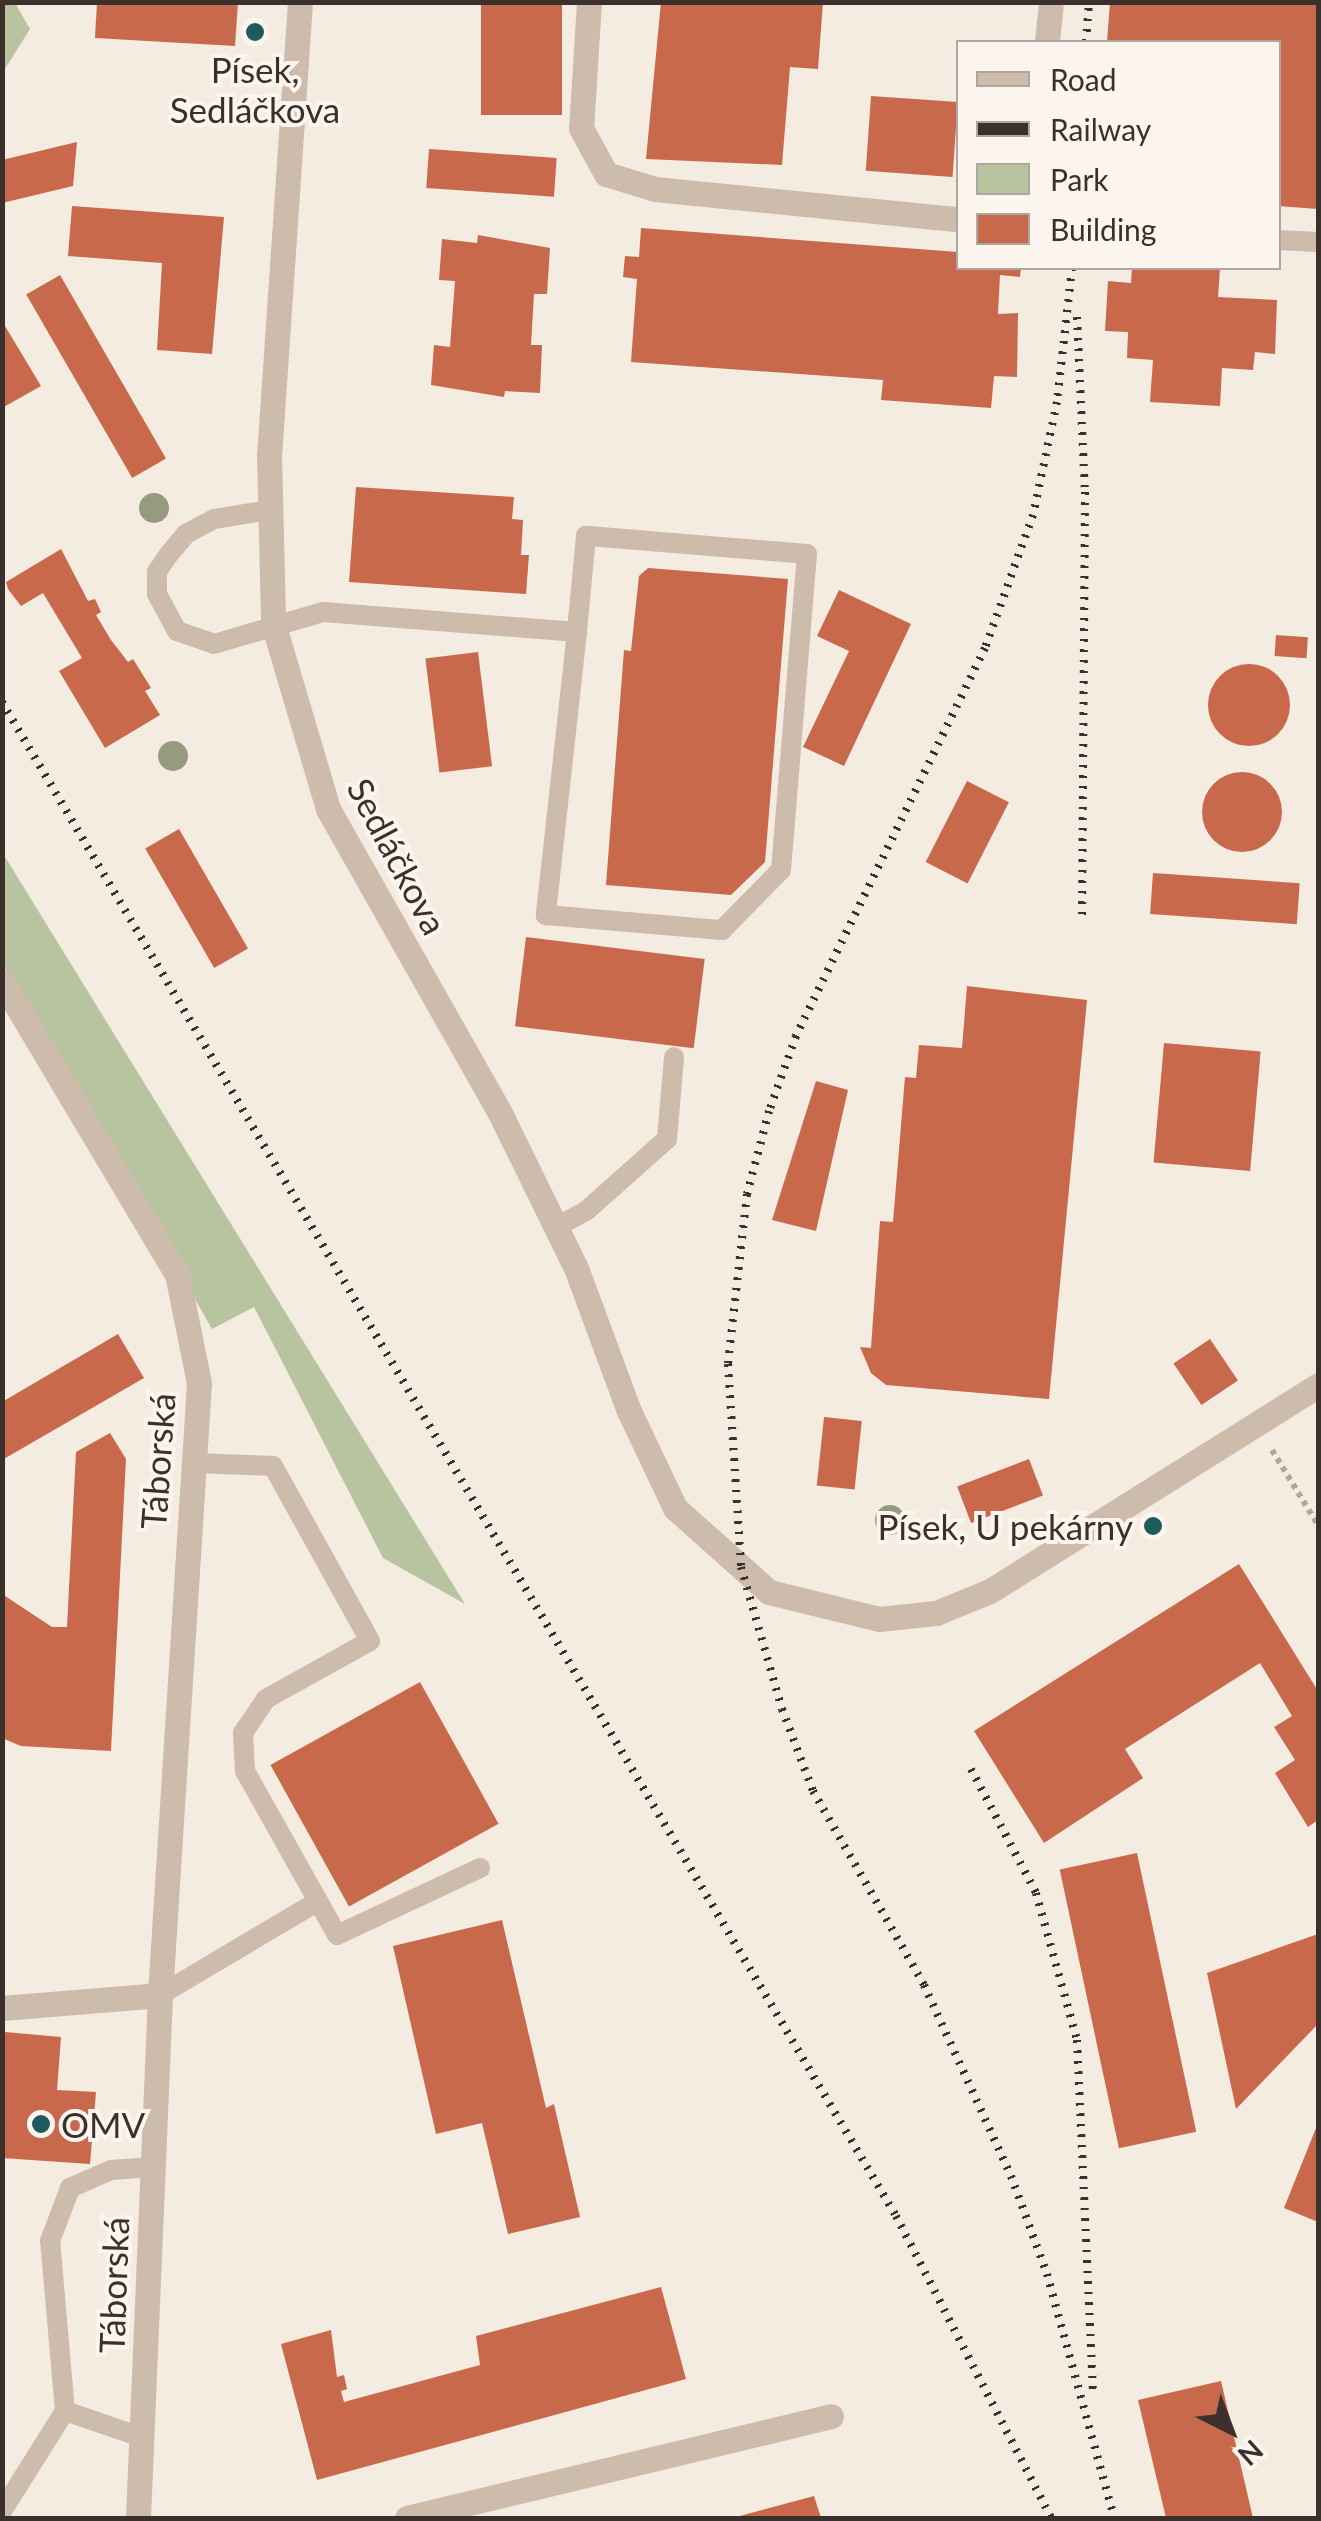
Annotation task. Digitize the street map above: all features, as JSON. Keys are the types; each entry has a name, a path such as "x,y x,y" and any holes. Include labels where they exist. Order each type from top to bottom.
{"street":[{"name":"Sedláčkova","path":"300,2 270,510 273,623 328,810 498,1109 556,1227 628,1411 675,1508 769,1592 822,1610 879,1619 936,1612 990,1591 1318,1385"},
{"path":"590,2 581,128 606,174 655,189 956,219"},
{"path":"1047,40 1051,2"},
{"name":"Táborská","path":"2,982 177,1274 199,1383 160,1995 138,2518"},
{"path":"2,2008 160,1995"},
{"path":"407,2518 830,2416"}],"lane":[{"path":"1281,240 1318,242"},
{"path":"270,510 214,519 186,534 157,572 157,594 177,631 195,642 214,644 273,623 322,612 576,632"},
{"path":"586,536 808,554 781,870 722,930 546,915 576,632 586,536"},
{"path":"556,1227 586,1210 667,1139 674,1056"},
{"path":"193,1463 273,1466 370,1641 266,1699 244,1733 245,1771 337,1935 480,1868"},
{"path":"160,1995 318,1901"},
{"path":"2,2511 65,2411 50,2242 70,2188 111,2170 153,2167"},
{"path":"65,2411 142,2437"}],"path":[{"path":"1272,1449 1318,1525"}],"green space":[{"path":"3,2 15,3 30,29 3,72"},
{"path":"2,852 465,1604 383,1558 254,1307 212,1329 3,964"}],"building":[{"path":"97,2 238,2 235,46 95,38"},
{"path":"481,2 562,2 562,115 481,115"},
{"path":"661,2 823,2 818,69 790,67 782,165 646,159"},
{"path":"1110,2 1318,2 1318,209 1281,206 1281,40 1107,40"},
{"path":"871,96 956,102 953,177 866,171"},
{"path":"77,142 73,186 2,203 2,160"},
{"path":"429,149 557,158 554,197 426,188"},
{"path":"72,206 224,217 212,354 157,350 162,263 68,256"},
{"path":"641,228 956,252 956,270 1021,270 1020,277 1000,275 998,314 1018,313 1017,377 994,376 991,408 881,400 883,380 631,362 637,279 623,277 625,256 639,257"},
{"path":"478,235 550,248 547,294 534,294 531,345 542,345 540,393 505,391 504,397 431,385 434,345 450,347 455,281 439,280 442,239 477,243"},
{"path":"1132,270 1220,270 1218,297 1277,300 1275,354 1255,352 1253,370 1222,368 1220,406 1150,402 1153,360 1127,358 1128,332 1105,331 1108,281 1131,283"},
{"path":"60,275 166,459 132,478 26,294"},
{"path":"2,321 41,386 2,408"},
{"path":"356,487 514,497 512,519 523,520 521,555 529,555 526,594 349,582"},
{"path":"61,549 88,601 95,599 101,612 96,615 111,640 128,662 133,659 151,688 145,691 160,715 105,748 59,671 82,658 43,593 21,606 6,582"},
{"path":"648,568 788,579 765,862 731,895 606,885 624,650 631,651 639,576"},
{"path":"839,590 911,624 844,766 803,747 849,651 817,636"},
{"path":"1276,635 1308,637 1306,658 1275,656"},
{"path":"478,652 492,766 439,773 425,658"},
{"path":"1249,664 1265,667 1278,676 1287,689 1287,721 1278,734 1265,743 1249,746 1233,743 1220,734 1211,721 1208,705 1211,689 1220,676 1233,667"},
{"path":"1234,772 1250,772 1271,783 1282,812 1271,841 1250,852 1234,852 1220,846 1208,834 1202,820 1202,804 1208,790 1220,778"},
{"path":"967,781 1009,802 968,883 926,862"},
{"path":"179,829 248,949 214,968 145,848"},
{"path":"1153,873 1300,883 1297,924 1150,914"},
{"path":"526,937 705,959 694,1048 515,1026"},
{"path":"967,986 1087,1000 1049,1399 886,1385 871,1373 860,1347 871,1348 880,1221 893,1222 905,1077 916,1078 919,1045 962,1048"},
{"path":"1164,1043 1261,1051 1250,1171 1154,1163"},
{"path":"816,1081 848,1090 816,1231 772,1220"},
{"path":"118,1334 144,1378 2,1460 2,1402"},
{"path":"1210,1339 1238,1380 1201,1405 1174,1364"},
{"path":"824,1417 862,1421 855,1490 817,1486"},
{"path":"110,1433 126,1459 111,1751 21,1746 2,1738 2,1594 52,1627 67,1627 76,1452"},
{"path":"1029,1459 1043,1495 971,1523 957,1487"},
{"path":"1239,1564 1318,1691 1318,1820 1308,1827 1275,1773 1295,1760 1274,1727 1292,1716 1260,1663 1125,1749 1143,1778 1044,1843 974,1731"},
{"path":"420,1682 499,1824 349,1907 270,1765"},
{"path":"1137,1853 1196,2132 1119,2148 1060,1869"},
{"path":"502,1920 546,2108 554,2104 580,2217 508,2234 482,2123 436,2134 393,1946"},
{"path":"1318,1934 1318,2024 1236,2109 1207,1973"},
{"path":"5,2032 61,2037 57,2090 96,2092 90,2164 2,2158"},
{"path":"1318,2123 1318,2222 1284,2208"},
{"path":"661,2287 686,2379 317,2480 281,2344 331,2330 337,2377 344,2375 347,2389 341,2391 344,2402 480,2365 476,2336"},
{"path":"1221,2381 1253,2518 1166,2518 1138,2400"},
{"path":"814,2496 821,2518 736,2518 736,2517"}],"railway":[{"path":"1086,40 1089,2"},
{"path":"1072,270 1057,402 1033,515 985,648 796,1036 769,1111 747,1194 728,1364 741,1567 782,1709 813,1791 924,1985 1011,2176 1047,2274 1114,2518"},
{"path":"1077,317 1085,492 1082,919"},
{"path":"2,702 896,2216 1051,2518"},
{"path":"971,1769 1036,1893 1077,2040 1093,2396"}],"place":[{"name":"Písek, Sedláčkova","path":"255,32"},
{"name":"Písek, U pekárny","path":"1153,1526"},
{"name":"OMV","path":"41,2124"}]}
